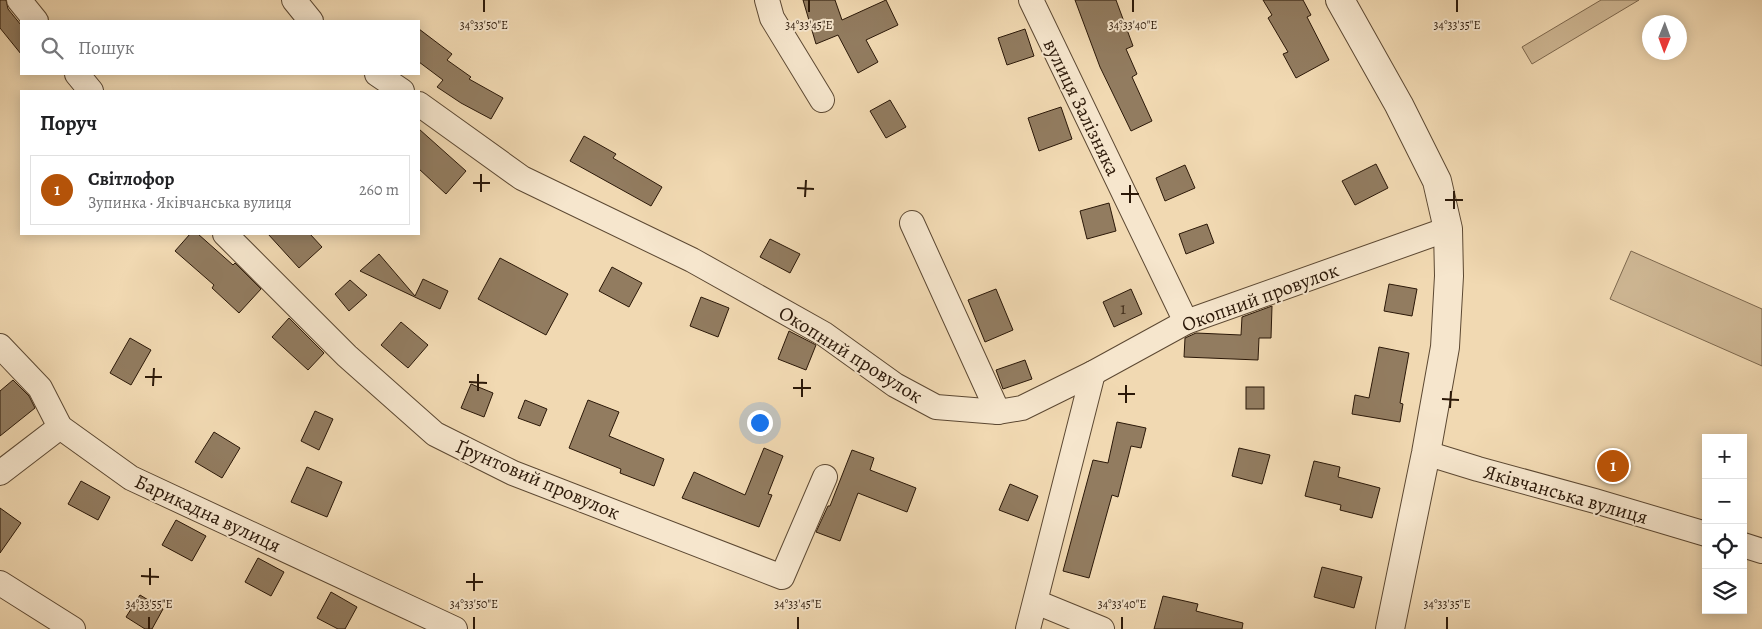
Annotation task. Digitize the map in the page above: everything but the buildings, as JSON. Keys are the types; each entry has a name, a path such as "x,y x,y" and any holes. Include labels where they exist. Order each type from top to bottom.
{"street":[{"path":"20,0 35,20"},
{"path":"294,0 310,20"},
{"path":"767,0 772,18 822,100"},
{"name":"вулиця Залізняка","path":"1031,0 1186,322"},
{"path":"1340,0 1399,105 1437,181 1448,229 1450,276 1445,347 1426,453 1390,629"},
{"path":"78,75 90,90"},
{"path":"378,75 401,90"},
{"name":"Окопний провулок","path":"420,105 522,178 700,265 824,334 895,385 936,407 998,412 1022,408 1093,373 1186,322 1448,229"},
{"path":"912,223 998,412"},
{"name":"Ґрунтовий провулок","path":"226,235 347,356 435,434 513,473 782,577 826,477"},
{"name":"Барикадна вулиця","path":"0,346 40,388 60,427 131,478 455,629"},
{"path":"1028,629 1093,373"},
{"path":"0,473 60,427"},
{"name":"Яківчанська вулиця","path":"1426,453 1702,533"},
{"path":"1747,546 1762,551"},
{"path":"0,583 73,629"},
{"path":"1036,602 1102,629"}],"shaded area":[{"path":"1601,0 1639,0 1532,64 1522,47"},
{"path":"1631,251 1762,309 1762,366 1610,299"}],"place":[{"name":"Світлофор","path":"1613,466"}]}
